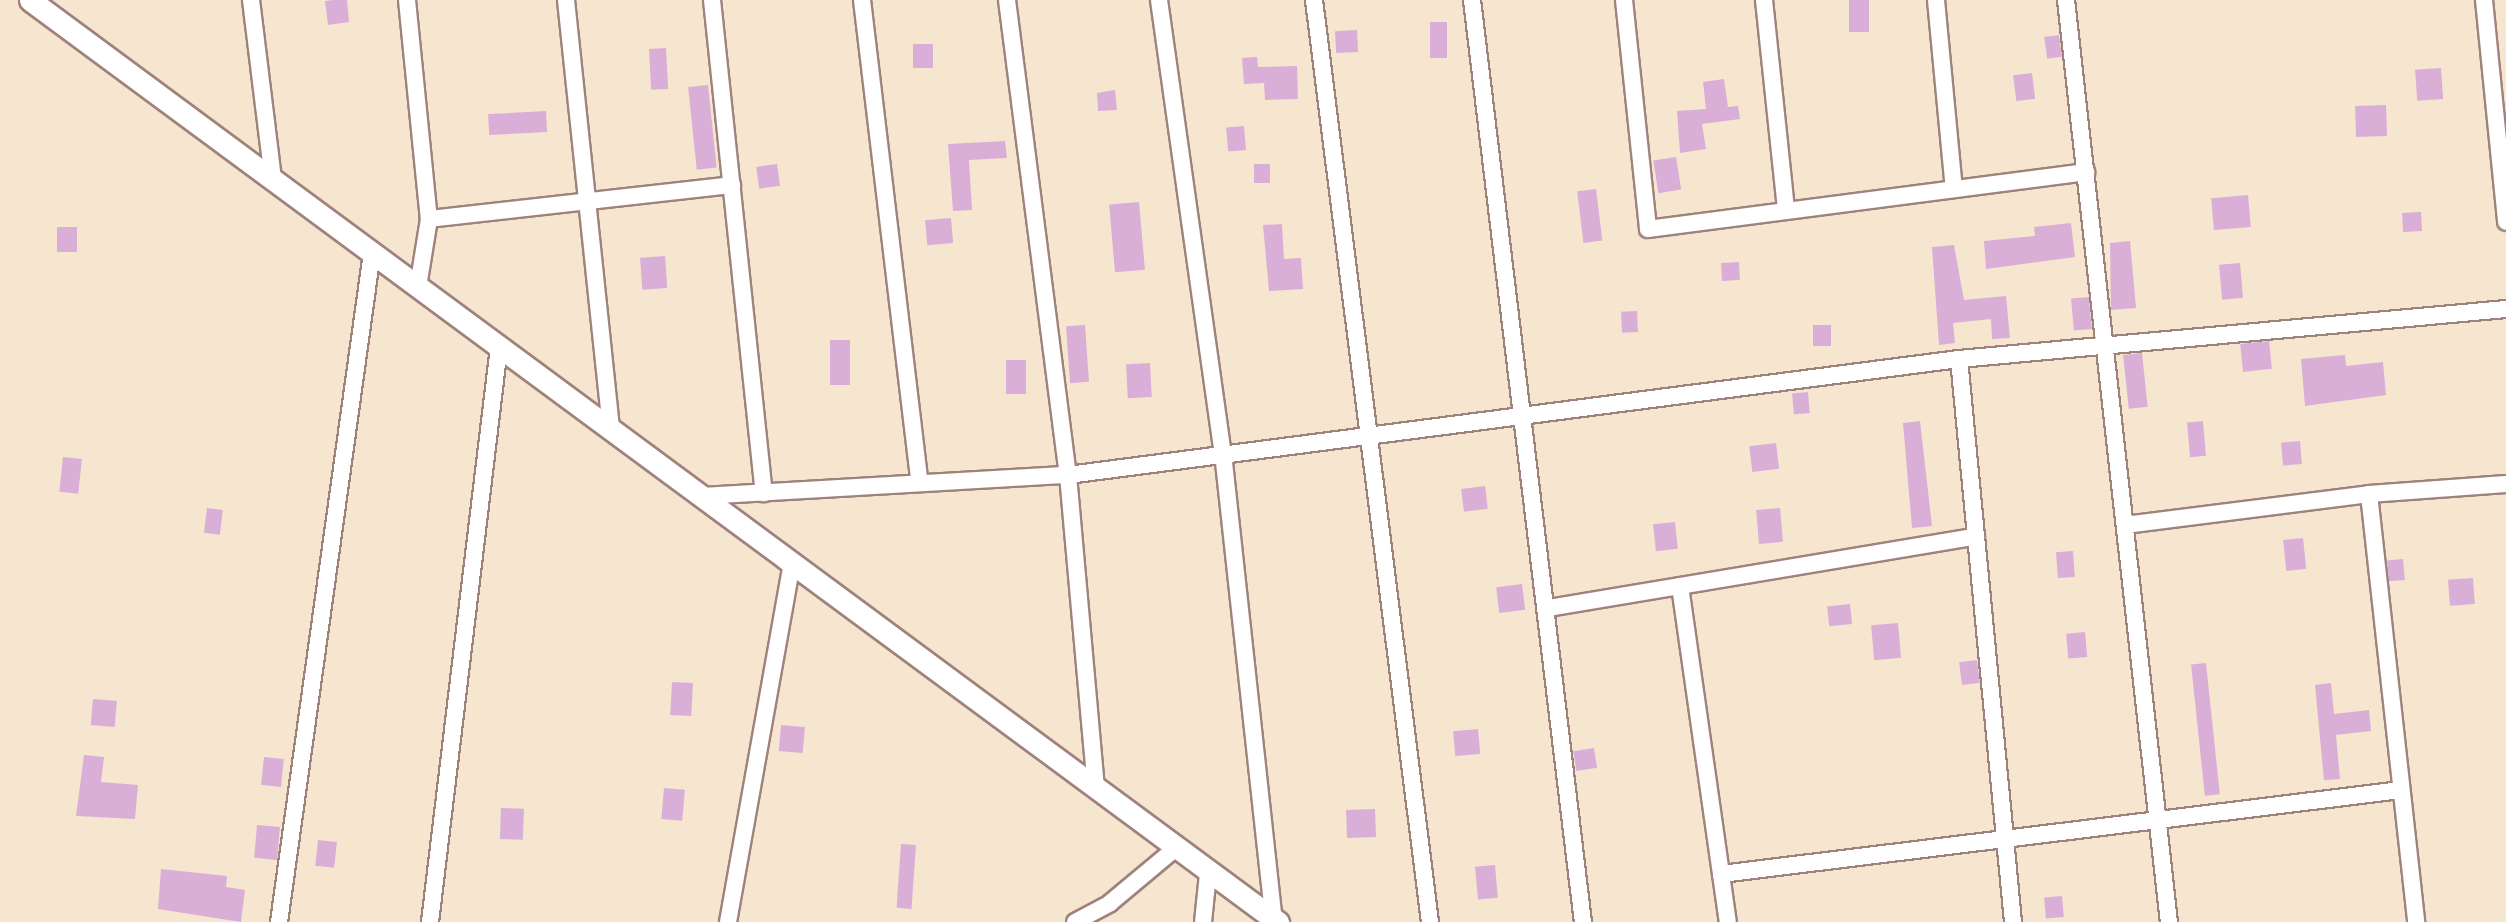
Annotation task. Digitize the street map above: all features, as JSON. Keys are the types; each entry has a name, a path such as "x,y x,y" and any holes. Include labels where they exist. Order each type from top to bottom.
{"street":[{"path":"30,0 1208,874 1276,921"},
{"path":"251,0 273,180"},
{"path":"407,0 429,219 418,287"},
{"path":"566,0 611,430"},
{"path":"712,0 764,493"},
{"path":"862,0 920,484"},
{"path":"1007,0 1068,475 1096,789"},
{"path":"1159,0 1223,453 1276,921"},
{"path":"1314,0 1372,435 1430,922"},
{"path":"1472,0 1517,413 1548,608 1583,922"},
{"path":"1624,0 1648,229 2085,172"},
{"path":"1764,0 1786,211"},
{"path":"1936,0 1954,189"},
{"path":"2066,0 2169,922"},
{"path":"2484,0 2506,222"},
{"path":"429,219 732,185"},
{"path":"279,922 372,253"},
{"path":"701,496 1068,475 1517,413 1959,359 2105,343 2506,309"},
{"path":"430,922 499,347"},
{"path":"1959,359 2013,922"},
{"path":"2125,525 2369,494 2506,484"},
{"path":"2369,494 2416,922"},
{"path":"1548,608 1976,536"},
{"path":"728,922 792,564"},
{"path":"1680,586 1728,922"},
{"path":"1721,874 2401,790"},
{"path":"1075,922 1110,903 1176,848"},
{"path":"1203,922 1208,874"}],"building":[{"path":"347,0 349,22 328,25 325,1"},
{"path":"1849,0 1869,0 1869,32 1849,32"},
{"path":"1430,22 1447,22 1447,58 1430,58"},
{"path":"1357,30 1358,52 1336,53 1335,31"},
{"path":"2059,35 2062,57 2047,59 2044,37"},
{"path":"913,44 933,44 933,68 913,68"},
{"path":"666,48 668,89 651,90 649,49"},
{"path":"1257,57 1258,67 1297,66 1298,99 1265,100 1264,83 1244,84 1242,58"},
{"path":"2441,68 2443,99 2417,101 2415,70"},
{"path":"2032,73 2035,99 2016,101 2013,75"},
{"path":"1724,79 1728,107 1738,106 1740,119 1702,124 1706,149 1680,153 1677,111 1706,109 1703,82"},
{"path":"708,85 717,168 697,170 688,87"},
{"path":"1115,90 1117,110 1098,111 1097,93"},
{"path":"2386,105 2387,136 2356,137 2355,106"},
{"path":"546,111 547,132 489,135 488,114"},
{"path":"1244,126 1246,150 1228,151 1226,128"},
{"path":"1005,141 1007,158 969,160 972,210 953,211 948,144"},
{"path":"1676,157 1681,190 1658,193 1653,161"},
{"path":"777,164 780,186 759,189 756,167"},
{"path":"1254,164 1270,164 1270,183 1254,183"},
{"path":"1596,189 1602,241 1583,243 1577,191"},
{"path":"2248,195 2251,227 2214,230 2211,198"},
{"path":"1139,202 1145,270 1115,272 1109,205"},
{"path":"2421,212 2422,231 2403,232 2402,213"},
{"path":"951,218 953,243 927,245 925,220"},
{"path":"2071,223 2075,257 1986,269 1984,241 2035,236 2034,227"},
{"path":"1282,224 1284,259 1301,258 1303,289 1269,291 1263,225"},
{"path":"57,227 77,227 77,252 57,252"},
{"path":"2130,241 2136,308 2111,310 2110,243"},
{"path":"1954,245 1964,300 2006,296 2010,338 1992,339 1991,319 1953,323 1955,343 1939,345 1932,247"},
{"path":"665,256 667,288 642,290 640,258"},
{"path":"1739,262 1740,280 1722,281 1721,263"},
{"path":"2240,263 2243,298 2222,300 2219,265"},
{"path":"2089,297 2092,329 2074,330 2071,299"},
{"path":"1637,311 1638,332 1622,333 1621,312"},
{"path":"1085,325 1089,382 1070,383 1066,326"},
{"path":"1813,325 1831,325 1831,346 1813,346"},
{"path":"830,340 850,340 850,385 830,385"},
{"path":"2269,341 2272,369 2243,372 2240,344"},
{"path":"2142,353 2148,407 2129,409 2123,355"},
{"path":"2345,355 2346,366 2383,362 2386,395 2305,406 2301,359"},
{"path":"1006,360 1026,360 1026,394 1006,394"},
{"path":"1150,363 1152,397 1128,398 1126,364"},
{"path":"1808,392 1810,413 1794,414 1792,393"},
{"path":"1920,421 1932,526 1912,528 1903,423"},
{"path":"2203,421 2206,456 2190,457 2187,422"},
{"path":"2300,441 2302,464 2283,466 2281,443"},
{"path":"1776,443 1779,469 1752,472 1749,446"},
{"path":"63,457 82,459 78,494 59,492"},
{"path":"1485,486 1488,509 1464,512 1461,489"},
{"path":"207,508 223,510 220,535 204,533"},
{"path":"1780,508 1783,542 1759,544 1756,510"},
{"path":"1675,522 1678,549 1656,551 1653,524"},
{"path":"2303,538 2306,569 2286,571 2283,540"},
{"path":"2073,551 2075,577 2058,578 2056,552"},
{"path":"2403,559 2405,580 2389,581 2387,560"},
{"path":"2473,578 2475,604 2450,606 2448,580"},
{"path":"1522,584 1525,610 1499,613 1496,587"},
{"path":"1850,604 1852,624 1829,626 1827,606"},
{"path":"1898,623 1901,658 1874,660 1871,625"},
{"path":"2085,632 2087,657 2068,659 2066,634"},
{"path":"1977,660 1980,683 1962,685 1959,662"},
{"path":"2206,663 2220,794 2205,796 2191,665"},
{"path":"672,682 693,683 691,716 670,715"},
{"path":"2331,683 2334,714 2369,710 2371,731 2336,735 2340,779 2324,780 2315,685"},
{"path":"93,699 117,701 115,727 91,725"},
{"path":"781,725 805,727 803,753 779,751"},
{"path":"1478,729 1480,754 1455,756 1453,731"},
{"path":"1594,748 1597,768 1576,771 1573,751"},
{"path":"84,755 104,757 101,782 138,785 135,819 76,816"},
{"path":"264,757 284,759 281,787 261,785"},
{"path":"664,788 685,790 682,821 661,819"},
{"path":"501,808 524,809 523,840 500,839"},
{"path":"1375,809 1376,837 1347,838 1346,810"},
{"path":"257,825 280,827 277,860 254,858"},
{"path":"318,840 337,842 334,868 315,866"},
{"path":"901,844 916,845 911,909 897,908"},
{"path":"1495,865 1498,898 1478,900 1475,867"},
{"path":"161,869 227,876 226,887 245,890 241,922 158,909"},
{"path":"2062,896 2064,917 2046,918 2044,898"}]}
